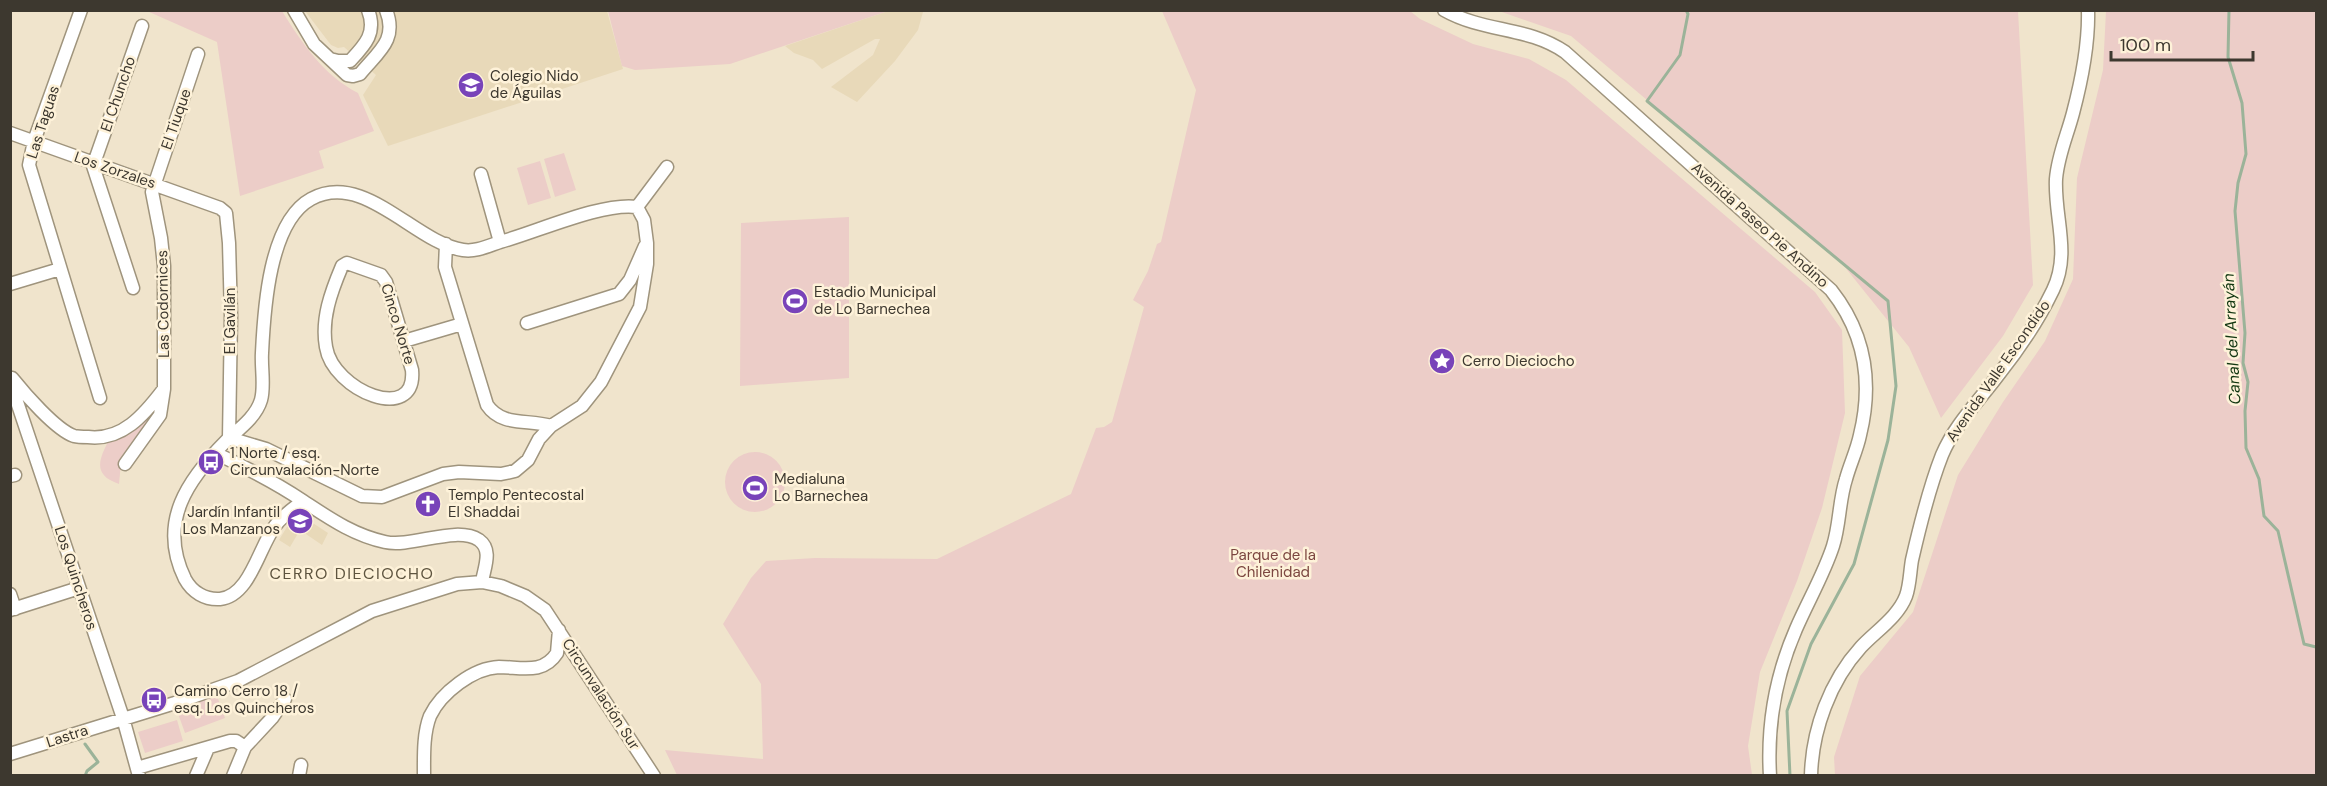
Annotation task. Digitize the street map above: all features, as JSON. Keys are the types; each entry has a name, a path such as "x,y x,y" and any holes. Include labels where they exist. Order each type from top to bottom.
{"street":[{"name":"Las Taguas","path":"81,10 29,160 30,170 100,398"},
{"path":"294,10 308,35 347,75 353,76 360,74 389,37 391,24 387,10"},
{"path":"330,59 350,61 360,49 372,32 368,10"},
{"name":"Avenida Paseo Pie Andino","path":"1444,10 1485,27 1534,36 1565,52 1832,290 1857,332 1866,373 1864,415 1860,438 1845,481 1833,544 1783,665 1771,724 1770,776"},
{"name":"Avenida Valle Escondido","path":"1811,776 1818,730 1833,690 1850,661 1889,621 1905,597 1911,562 1929,496 1941,457 1952,432 2000,373 2054,289 2063,260 2056,176 2060,150 2073,114 2089,41 2088,10"},
{"name":"El Chuncho","path":"93,163 142,26"},
{"name":"El Tiuque","path":"154,184 198,54"},
{"name":"Los Zorzales","path":"10,133 220,208"},
{"name":"Las Codornices","path":"93,163 94,173 133,288"},
{"path":"637,207 667,167"},
{"path":"481,174 500,242"},
{"name":"Las Codornices","path":"125,464 160,415 164,389 164,266 162,238 152,196 154,184"},
{"path":"303,501 275,525 243,586 228,597 217,599 203,597 188,583 178,557 175,531 179,507 193,478 249,419 261,400 262,345 270,274 287,226 300,208 318,196 340,193 354,195 380,206 446,244 468,250 615,206 637,207"},
{"path":"230,438 266,449 362,496 382,497 442,474 459,472 501,474 515,471 528,460 539,439 551,426 582,406 601,382 640,307 647,264 647,242 644,220 637,207"},
{"name":"El Gavilán","path":"220,208 228,217 231,316 230,438"},
{"path":"527,323 620,294 630,280 647,242"},
{"path":"446,244 445,267 484,400 490,409 505,419 551,426"},
{"name":"Cinco Norte","path":"352,264 383,277 404,341 412,378 409,388 400,396 382,398 370,395 357,389 339,375 328,355 325,332 328,305 344,265 352,264"},
{"path":"10,284 60,269"},
{"path":"404,341 462,324"},
{"path":"10,379 49,417 73,436 96,438 118,434 141,417 164,389"},
{"name":"Los Quincheros","path":"10,379 123,718 138,772"},
{"path":"215,453 258,473 335,523 386,543 473,537 486,546 488,554 482,582 501,586 525,596 545,610 559,629"},
{"name":"Lastra","path":"10,754 238,681 372,611 457,584 482,582"},
{"path":"10,594 13,609 79,588"},
{"name":"Circunvalación Sur","path":"424,776 424,744 430,716 445,697 463,680 486,669 499,667 534,669 544,666 557,653 559,629"},
{"name":"Circunvalación Sur","path":"559,629 654,776"},
{"path":"233,776 245,747 272,718 285,699"},
{"path":"138,772 230,741 236,741 245,747"},
{"path":"196,776 208,748"}],"shaded area":[{"path":"922,10 918,30 895,61 857,102 831,87 873,55 880,39 875,39 822,69 813,60 794,53 785,46 888,11"},
{"name":"Colegio Nido de Águilas","path":"305,11 607,11 623,69 388,146 363,95 376,75 344,47 338,48 331,45"},
{"name":"Jardín Infantil Los Manzanos","path":"296,512 328,533 322,545 300,530 290,547 279,540"}],"green space":[{"path":"608,10 888,11 730,64 635,70 622,66"},
{"path":"147,11 282,11 324,68 358,93 374,131 319,151 324,168 240,196 217,42"},
{"name":"Parque de la Chilenidad","path":"1162,11 1410,11 1420,19 1473,44 1529,59 1566,80 1815,292 1842,330 1845,413 1822,508 1797,581 1760,672 1748,746 1752,775 677,775 665,750 763,759 761,684 723,624 751,578 766,561 815,558 937,559 1071,494 1096,428 1104,427 1112,422 1144,307 1133,300 1148,271 1157,244 1161,242 1196,90"},
{"path":"1499,11 2018,11 2033,285 2003,336 1941,418 1909,347 1844,266 1571,36"},
{"path":"2106,11 2316,11 2316,775 1835,775 1834,757 1860,676 1913,612 1958,475 2003,402 2045,341 2073,279 2077,178 2103,70"},
{"path":"564,153 576,190 555,197 544,159"},
{"path":"540,161 551,198 528,205 517,168"},
{"name":"Estadio Municipal de Lo Barnechea","path":"849,217 849,378 740,386 741,223"},
{"path":"156,407 155,415 121,463 119,484 110,480 101,471 100,466 109,440 119,439"},
{"name":"Medialuna Lo Barnechea","path":"749,452 761,452 772,457 780,465 785,482 783,494 772,507 761,512 749,512 738,507 730,499 725,488 725,476 730,465 738,457"},
{"path":"216,693 225,718 185,733 176,708"},
{"path":"177,720 183,741 145,753 138,732"}],"waterway":[{"path":"1686,10 1688,14 1680,55 1647,101 1888,301 1896,386 1888,440 1854,564 1811,644 1787,711 1790,776"},
{"name":"Canal del Arrayán","path":"2229,10 2228,57 2242,103 2246,154 2238,183 2235,211 2245,333 2243,363 2248,382 2245,411 2246,448 2259,479 2264,516 2278,531 2304,644 2316,647"},
{"path":"85,744 98,762 87,771 85,776"}],"place":[{"name":"Colegio Nido de Águilas","path":"471,85"},
{"name":"Estadio Municipal de Lo Barnechea","path":"795,301"},
{"name":"Cerro Dieciocho","path":"1442,361"},
{"name":"1 Norte / esq. Circunvalación-Norte","path":"211,462"},
{"name":"Medialuna Lo Barnechea","path":"755,488"},
{"name":"Templo Pentecostal El Shaddai","path":"428,504"},
{"name":"Jardín Infantil Los Manzanos","path":"300,521"},
{"name":"Camino Cerro 18 / esq. Los Quincheros","path":"154,700"}],"district":[{"name":"CERRO DIECIOCHO","path":"352,573"}]}
